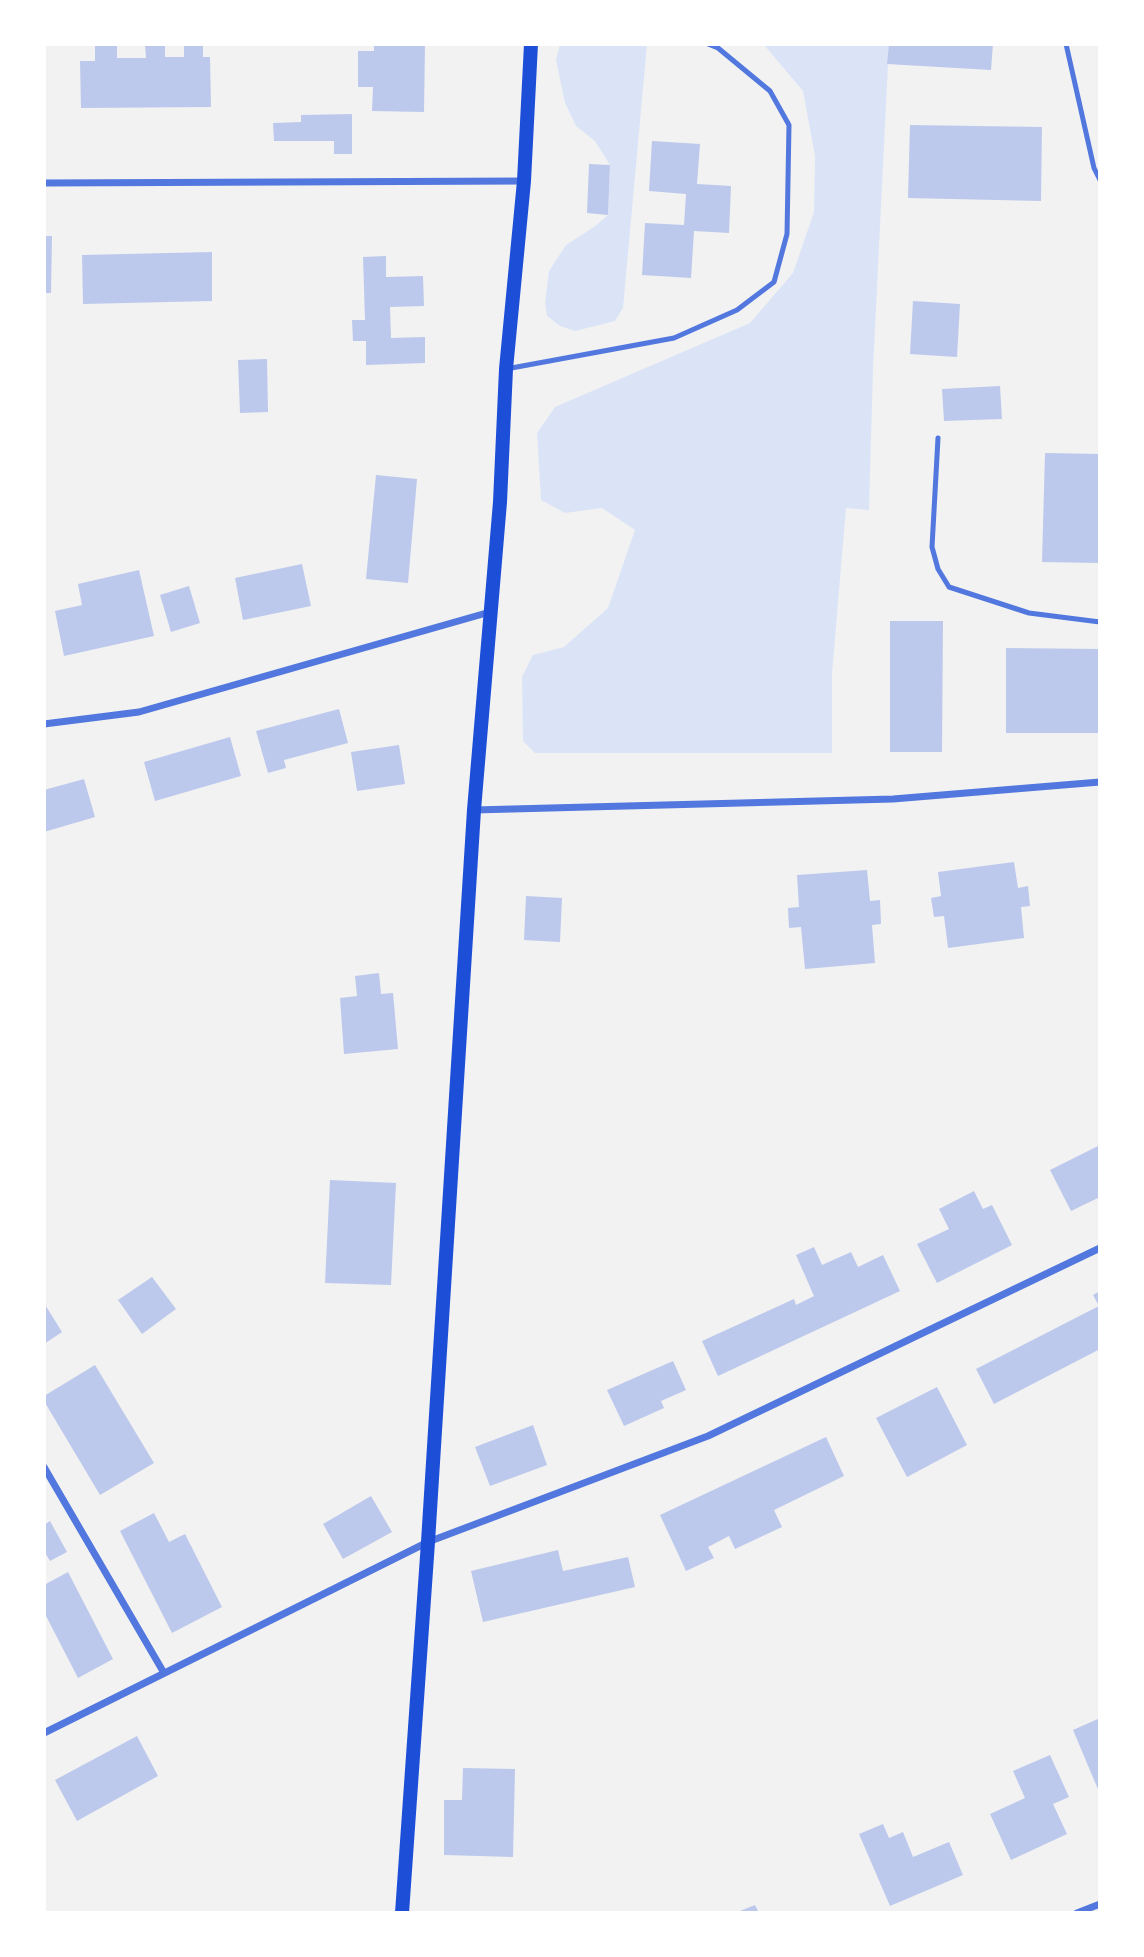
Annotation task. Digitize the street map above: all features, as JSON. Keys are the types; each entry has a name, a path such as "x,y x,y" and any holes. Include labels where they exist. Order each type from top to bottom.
{"main road":[{"path":"402,1913 474,810 492,611 506,369 524,181 531,44"}],"street":[{"path":"44,183 524,181"},
{"path":"44,724 139,712 492,611"},
{"path":"474,810 893,799 1100,782"},
{"path":"44,1733 428,1542 708,1436 1100,1248"},
{"path":"44,1467 164,1674"},
{"path":"1077,1913 1100,1904"}],"lane":[{"path":"506,369 674,338 737,310 774,282 787,234 789,125 771,91 718,48 708,44"},
{"path":"1066,44 1094,168 1100,180"},
{"path":"938,438 932,547 938,569 949,587 1029,613 1100,622"}],"shaded area":[{"path":"560,44 647,45 623,308 615,321 575,331 560,326 547,316 545,303 549,271 566,245 608,215 610,165 595,141 576,126 565,103 556,60"},
{"path":"761,44 889,44 869,510 846,508 832,674 832,753 535,753 523,741 522,677 533,655 564,647 608,608 635,530 602,508 565,513 541,500 537,433 555,407 750,323 793,273 814,212 815,156 803,91"}],"building":[{"path":"95,44 117,44 117,58 146,58 145,44 165,44 165,57 184,57 184,44 203,44 203,57 210,57 211,107 81,108 80,61 95,61"},
{"path":"374,44 425,44 424,112 372,111 373,87 358,87 358,51 374,51"},
{"path":"889,44 993,44 991,70 887,64"},
{"path":"352,114 352,154 334,154 334,141 274,141 273,123 301,122 301,115"},
{"path":"910,125 1042,127 1041,201 908,198"},
{"path":"652,141 700,144 697,184 731,186 729,233 694,231 691,278 642,275 645,223 684,225 686,194 649,191"},
{"path":"589,164 610,165 608,215 587,213"},
{"path":"44,236 52,236 51,293 44,293"},
{"path":"212,252 212,301 83,304 82,255"},
{"path":"386,256 386,277 423,276 424,306 390,307 391,338 425,337 425,363 366,365 366,341 353,341 352,320 365,320 363,257"},
{"path":"913,301 960,304 957,357 910,354"},
{"path":"267,359 268,412 240,413 238,360"},
{"path":"1000,386 1002,419 944,421 942,389"},
{"path":"1045,453 1100,454 1100,563 1042,562"},
{"path":"376,475 417,479 408,583 366,579"},
{"path":"302,564 311,606 243,620 235,578"},
{"path":"139,570 154,636 64,656 55,611 82,605 78,584"},
{"path":"189,586 200,623 171,632 160,595"},
{"path":"890,621 943,621 942,752 890,752"},
{"path":"1006,648 1100,649 1100,733 1006,733"},
{"path":"339,709 348,743 284,760 286,768 268,773 256,731"},
{"path":"230,737 241,776 155,801 144,762"},
{"path":"399,745 405,784 357,791 351,752"},
{"path":"84,779 95,817 44,832 44,790"},
{"path":"1014,862 1018,888 1028,886 1030,906 1021,907 1024,938 948,948 944,916 934,917 931,898 941,896 938,872"},
{"path":"867,870 870,901 880,900 881,924 872,925 875,963 805,969 801,927 789,928 788,908 799,907 797,875"},
{"path":"526,896 562,898 560,942 524,940"},
{"path":"379,973 381,994 393,993 398,1049 344,1054 340,998 357,996 355,976"},
{"path":"1100,1145 1100,1197 1071,1211 1050,1170"},
{"path":"330,1180 396,1183 391,1285 325,1283"},
{"path":"974,1191 983,1209 992,1205 1012,1245 937,1283 917,1244 949,1229 939,1209"},
{"path":"814,1247 822,1265 851,1252 858,1267 883,1255 900,1291 718,1376 702,1341 794,1299 796,1305 814,1296 796,1255"},
{"path":"152,1277 176,1309 142,1334 118,1300"},
{"path":"1100,1291 1100,1349 994,1404 976,1369 1099,1306 1093,1295"},
{"path":"44,1303 62,1332 44,1344"},
{"path":"673,1361 686,1390 661,1401 664,1408 624,1426 607,1390"},
{"path":"95,1365 154,1463 100,1495 44,1401 44,1396"},
{"path":"937,1387 967,1445 907,1477 876,1418"},
{"path":"533,1425 547,1465 490,1486 475,1447"},
{"path":"826,1437 844,1476 774,1510 782,1527 735,1549 729,1536 708,1547 714,1558 686,1571 660,1515"},
{"path":"371,1496 392,1532 343,1559 323,1524"},
{"path":"154,1513 169,1542 185,1534 222,1607 172,1633 120,1531"},
{"path":"50,1521 67,1552 50,1561 44,1551 44,1525"},
{"path":"558,1550 563,1571 628,1557 635,1587 483,1622 471,1571"},
{"path":"68,1572 113,1659 78,1678 44,1612 44,1585"},
{"path":"1100,1718 1100,1794 1073,1730"},
{"path":"137,1736 158,1776 77,1821 55,1780"},
{"path":"1050,1755 1069,1797 1053,1804 1067,1834 1011,1860 990,1814 1025,1798 1013,1771"},
{"path":"463,1768 515,1769 513,1857 444,1855 444,1800 462,1800"},
{"path":"883,1824 889,1838 903,1832 913,1857 949,1842 963,1875 890,1906 859,1834"},
{"path":"755,1905 759,1913 735,1913"}]}
